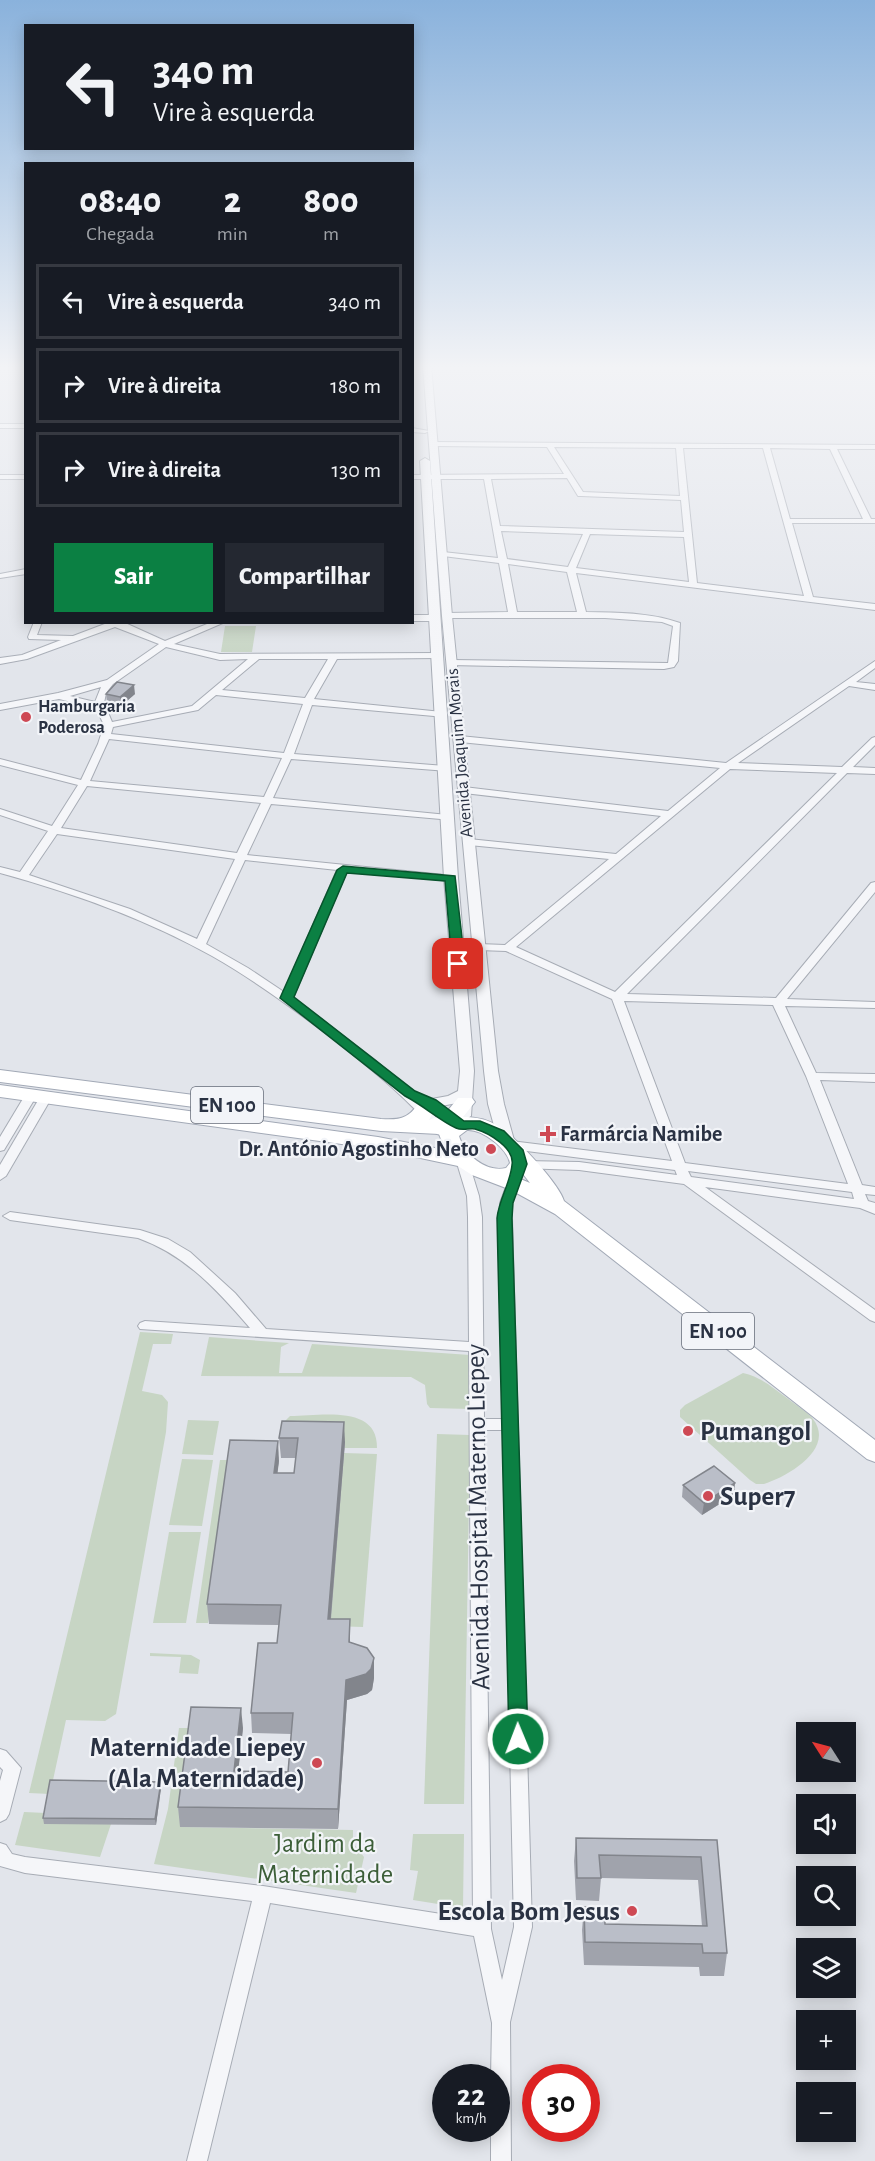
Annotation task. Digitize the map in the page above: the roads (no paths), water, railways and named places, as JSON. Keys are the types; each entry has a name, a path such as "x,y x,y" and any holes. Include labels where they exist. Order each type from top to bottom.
{"main road":[{"name":"EN 100","path":"0,1076 483,1126 513,1162 562,1209 875,1453"},
{"name":"EN 100","path":"0,1091 378,1143 462,1160 481,1172 513,1162"},
{"path":"437,1123 466,1097"},
{"name":"EN 100","path":"437,1123 462,1160"}],"street":[{"path":"563,466 584,495 684,498"},
{"path":"681,466 693,584"},
{"path":"772,466 809,598"},
{"path":"788,521 872,521 843,466"},
{"path":"424,477 569,476"},
{"path":"0,477 24,477"},
{"name":"Avenida Joaquim Morais","path":"424,477 443,554 438,655 466,1097"},
{"name":"Avenida Joaquim Morais","path":"424,477 441,617 452,663 494,1093 513,1162"},
{"path":"486,477 513,615"},
{"path":"496,528 688,535"},
{"path":"582,615 571,570 588,530"},
{"path":"443,554 875,606"},
{"path":"0,576 24,571"},
{"path":"414,618 582,615 665,618 677,625 674,661 664,666 452,663"},
{"path":"24,657 37,624"},
{"path":"0,661 24,657 115,624"},
{"path":"120,624 165,644 220,657 438,655"},
{"path":"23,876 82,783 106,736 109,725 98,706 101,690 165,644 216,624"},
{"path":"32,637 77,638"},
{"path":"200,945 288,756 308,702 334,656"},
{"path":"109,725 195,708 256,657"},
{"path":"508,948 728,766 875,664"},
{"path":"0,707 59,696 110,682"},
{"path":"847,684 875,687"},
{"path":"215,692 442,715"},
{"path":"59,696 98,706"},
{"path":"106,736 288,756 445,769"},
{"path":"460,739 728,766 875,771"},
{"path":"617,997 875,740"},
{"path":"0,762 82,783 448,818"},
{"path":"464,790 669,814"},
{"path":"0,812 54,830 343,870 451,878"},
{"path":"469,842 617,857"},
{"path":"0,870 136,915 200,945 287,998 410,1094 437,1123"},
{"path":"287,998 343,870"},
{"path":"778,1003 875,885"},
{"path":"479,947 508,948 617,997 875,1005"},
{"path":"617,997 682,1172 875,1317"},
{"path":"778,1003 812,1076 859,1188 871,1207"},
{"path":"812,1076 875,1078"},
{"path":"0,1147 39,1096"},
{"path":"0,1176 39,1096"},
{"name":"Avenida Hospital Materno Liepey","path":"462,1160 473,1196 475,1217 482,1929 501,2023"},
{"path":"513,1162 682,1172 871,1207"},
{"path":"513,1162 682,1172 875,1191"},
{"name":"Avenida Hospital Materno Liepey","path":"501,2023 524,1927 505,1218 513,1162"},
{"path":"10,1216 140,1234 163,1242 185,1255 230,1296 262,1333"},
{"path":"145,1326 476,1347"},
{"path":"477,1424 510,1425"},
{"path":"0,1756 12,1768 0,1815"},
{"path":"0,1851 6,1860 25,1865 263,1894 482,1929"},
{"path":"197,2161 263,1894"},
{"path":"501,2023 501,2161"}],"place":[{"name":"Hamburgaria Poderosa","path":"26,717"},
{"name":"Farmárcia Namibe","path":"548,1134"},
{"name":"Dr. António Agostinho Neto","path":"491,1149"},
{"name":"Pumangol","path":"688,1431"},
{"name":"Super7","path":"708,1496"},
{"name":"Maternidade Liepey (Ala Maternidade)","path":"317,1763"},
{"name":"Escola Bom Jesus","path":"632,1911"}],"park label":[{"name":"Jardim da Maternidade","path":"325,1858"}]}
